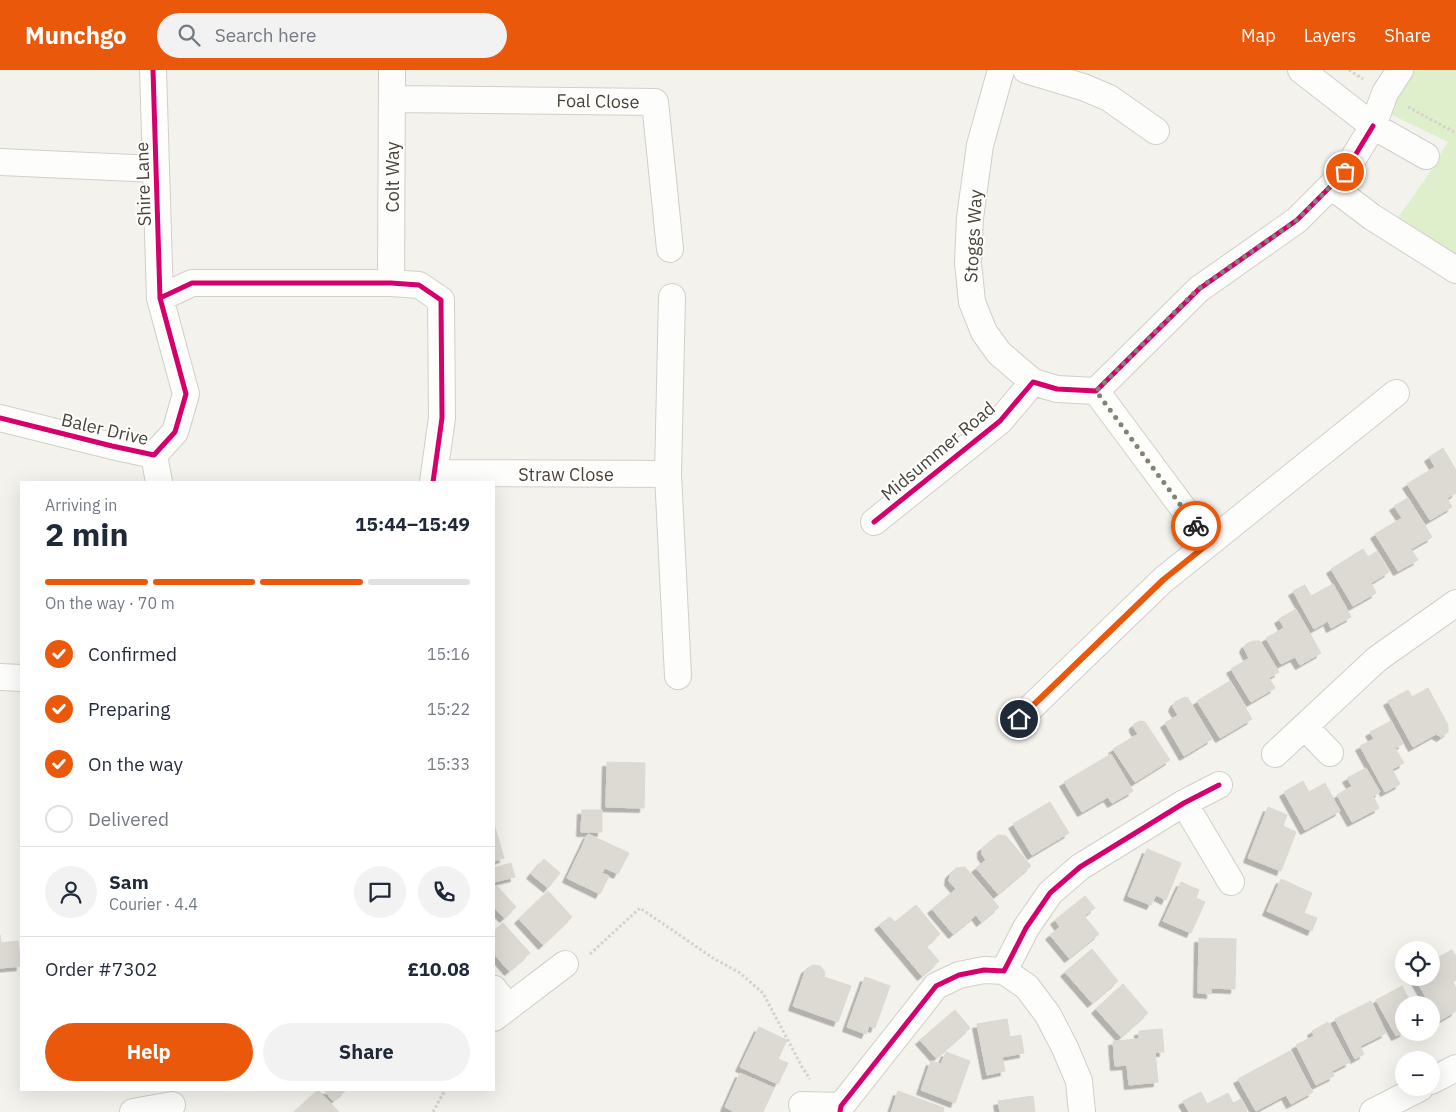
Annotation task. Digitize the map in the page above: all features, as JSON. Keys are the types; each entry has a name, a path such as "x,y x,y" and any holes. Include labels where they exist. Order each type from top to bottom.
{"street":[{"name":"Shire Lane","path":"153,70 160,298"},
{"name":"Colt Way","path":"391,284 392,70"},
{"name":"Stoggs Way","path":"1001,70 980,145 970,218 968,263 972,302 984,332 999,353 1033,382"},
{"path":"1301,70 1372,126 1426,156"},
{"path":"1033,382 1057,389 1096,391 1198,289 1297,220 1338,179 1372,126 1385,93 1400,70"},
{"path":"1034,72 1083,87 1109,98 1156,131"},
{"name":"Foal Close","path":"392,99 656,102 670,249"},
{"path":"0,162 156,169"},
{"path":"1338,179 1372,217 1456,270"},
{"path":"160,298 192,283 419,285 441,300 442,418 434,478"},
{"path":"672,297 668,474 678,676"},
{"name":"Baler Drive","path":"0,418 154,455 175,432 186,394 160,298"},
{"name":"Midsummer Road","path":"874,522 1000,421 1033,382"},
{"path":"1096,391 1209,543"},
{"path":"1019,719 1163,580 1396,393"},
{"path":"154,455 159,481"},
{"name":"Straw Close","path":"434,478 668,474"},
{"path":"1275,754 1377,658 1456,603"},
{"path":"0,677 20,678"},
{"path":"1305,727 1330,753"},
{"path":"1004,971 1026,928 1050,893 1080,867 1184,803 1219,785"},
{"path":"1184,803 1231,882"},
{"path":"498,1004 576,960"},
{"path":"802,1105 836,1108 936,986 959,975 984,970 1004,971 1027,987 1048,1015 1079,1081 1082,1112"},
{"path":"1440,1076 1456,1068"},
{"path":"1373,1112 1404,1096"},
{"path":"133,1112 172,1102"}],"path":[{"path":"576,960 640,908 713,958 740,973 763,993 802,1067 836,1108"},
{"path":"433,1112 444,1091"}],"green space":[{"path":"1409,70 1456,70 1456,260 1394,223 1424,181 1448,142 1388,113"}],"building":[{"path":"1443,448 1456,470 1456,493 1447,498 1452,507 1430,520 1407,484 1435,467 1429,457"},
{"path":"1408,498 1432,537 1411,549 1418,560 1398,571 1375,534 1402,518 1394,506"},
{"path":"1363,549 1368,557 1377,551 1389,572 1371,583 1376,593 1353,606 1331,569"},
{"path":"1333,584 1351,617 1331,628 1328,621 1314,629 1293,591 1305,585 1311,596"},
{"path":"1296,609 1321,653 1300,665 1295,657 1281,664 1266,638 1284,628 1279,619"},
{"path":"1260,641 1279,672 1269,678 1275,688 1251,702 1231,669 1249,658 1244,648 1246,644"},
{"path":"1230,681 1252,719 1220,738 1197,701"},
{"path":"1428,688 1448,725 1448,732 1441,737 1436,734 1413,747 1388,701 1408,690 1412,697"},
{"path":"1185,697 1188,698 1212,739 1184,756 1165,723 1178,715 1173,707 1175,702"},
{"path":"1140,721 1145,722 1170,760 1135,782 1113,749 1138,734 1134,724"},
{"path":"1391,721 1403,744 1395,748 1404,763 1392,769 1400,784 1385,792 1360,746 1374,739 1370,732"},
{"path":"1111,754 1133,791 1112,803 1108,797 1082,812 1064,782"},
{"path":"607,762 645,763 644,808 606,807"},
{"path":"1366,768 1380,792 1373,796 1379,808 1352,822 1337,795 1352,786 1347,778"},
{"path":"1303,781 1309,792 1325,783 1340,811 1305,830 1284,792"},
{"path":"1050,802 1069,833 1032,855 1013,824"},
{"path":"1268,807 1287,815 1283,826 1296,832 1281,871 1248,858"},
{"path":"582,810 602,810 602,832 581,832"},
{"path":"495,827 504,858 495,861"},
{"path":"588,834 629,853 618,874 605,868 602,873 609,876 600,894 567,878"},
{"path":"998,835 1006,836 1031,866 998,894 976,868 986,860 982,854 982,848"},
{"path":"1147,849 1181,863 1166,900 1156,895 1151,905 1128,896"},
{"path":"544,859 560,873 548,888 531,874"},
{"path":"511,863 515,877 495,882 495,868"},
{"path":"965,867 999,907 981,922 976,915 953,934 932,909 956,889 949,881 950,874 956,868"},
{"path":"1281,879 1312,893 1304,913 1317,918 1312,931 1267,911"},
{"path":"1181,882 1199,890 1196,898 1205,902 1191,933 1163,921"},
{"path":"497,886 516,907 504,918 495,908 495,888"},
{"path":"548,891 572,917 543,945 519,919"},
{"path":"1085,896 1095,908 1084,916 1099,934 1069,958 1050,935 1060,927 1055,920"},
{"path":"916,905 940,934 926,946 939,961 922,976 879,925 890,917 895,922"},
{"path":"503,923 530,953 509,971 495,955 495,930"},
{"path":"0,935 1,943 18,941 20,966 0,968"},
{"path":"1199,938 1236,939 1235,989 1211,988 1211,994 1198,993"},
{"path":"1092,949 1118,981 1092,1003 1065,972"},
{"path":"1452,950 1456,956 1456,980 1453,982 1456,988 1456,1011 1440,1020 1440,996 1425,996 1419,986 1440,986 1440,956"},
{"path":"813,965 820,966 825,972 824,977 851,986 838,1022 793,1006 806,969"},
{"path":"865,977 890,986 875,1028 869,1026 866,1034 847,1027"},
{"path":"1123,984 1148,1013 1121,1037 1096,1009"},
{"path":"1402,986 1407,996 1395,996 1395,1034 1376,1000"},
{"path":"1371,1001 1386,1033 1360,1046 1364,1054 1355,1059 1335,1019"},
{"path":"955,1010 970,1028 936,1058 920,1040"},
{"path":"1007,1019 1010,1037 1021,1035 1024,1053 1002,1057 1005,1071 987,1075 977,1024"},
{"path":"1328,1022 1350,1062 1332,1071 1334,1076 1316,1085 1296,1045 1314,1036 1312,1031"},
{"path":"759,1027 787,1040 778,1059 788,1063 778,1084 740,1067"},
{"path":"1162,1029 1164,1052 1155,1052 1158,1082 1129,1085 1127,1065 1115,1066 1113,1041 1139,1039 1139,1031"},
{"path":"1290,1051 1313,1092 1291,1104 1286,1095 1256,1111 1238,1079"},
{"path":"946,1052 970,1061 955,1103 921,1090 931,1061 941,1064"},
{"path":"740,1073 774,1088 763,1112 734,1112 725,1107"},
{"path":"319,1091 339,1112 294,1112"},
{"path":"325,1091 345,1091 333,1101"},
{"path":"898,1091 944,1108 943,1112 891,1112"},
{"path":"1201,1092 1207,1104 1228,1093 1233,1103 1241,1099 1247,1112 1189,1112 1183,1101"},
{"path":"1033,1096 1035,1112 1000,1112 998,1101"}],"cycle path":[{"path":"0,418 154,455 175,432 186,394 160,298 153,70"},
{"path":"874,522 1000,421 1033,382 1057,389 1096,391 1199,289 1297,220 1345,172 1373,126"},
{"path":"160,298 192,283 391,283 419,285 441,300 442,418 433,481"},
{"path":"840,1112 841,1106 936,986 959,975 984,970 1004,971 1026,928 1050,893 1080,867 1184,803 1219,785"}],"way so far":[{"path":"1196,526 1096,391 1198,289 1297,220 1345,172"}],"route":[{"path":"1019,719 1163,580 1209,543 1196,526"}]}
